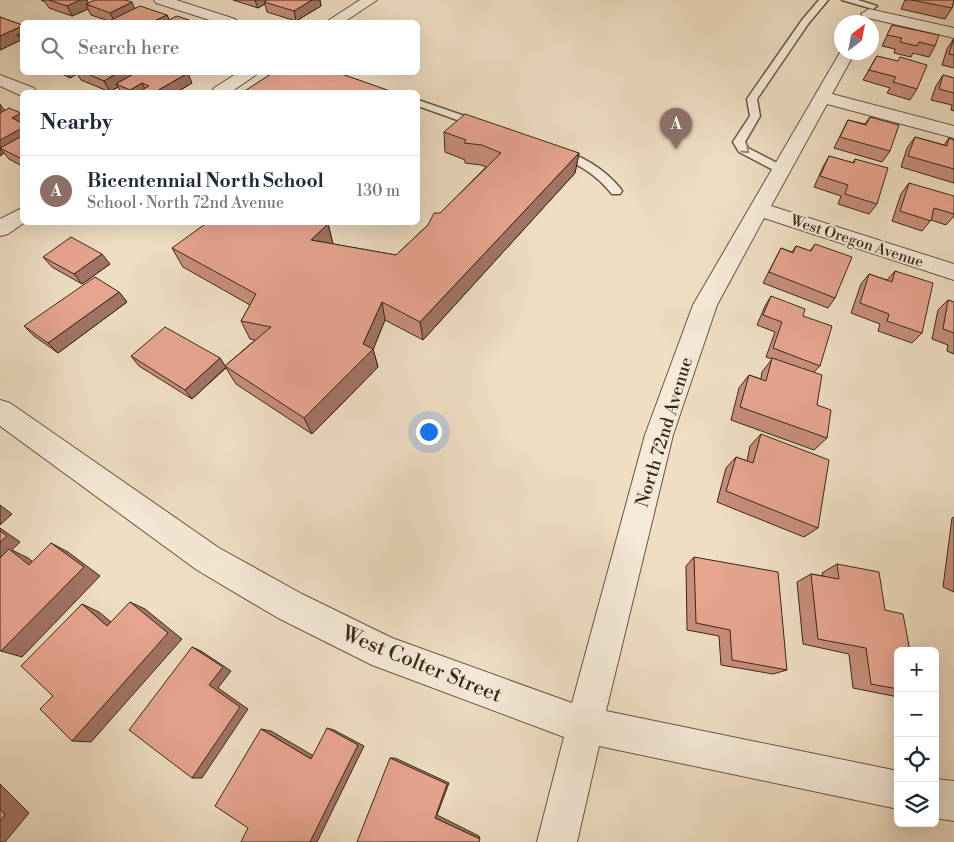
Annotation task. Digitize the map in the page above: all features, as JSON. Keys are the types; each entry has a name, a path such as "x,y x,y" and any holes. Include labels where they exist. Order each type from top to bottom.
{"street":[{"path":"161,0 224,20"},
{"path":"337,20 370,0"},
{"path":"870,11 954,33"},
{"name":"North 72nd Avenue","path":"557,842 598,666 660,435 705,305 842,60"},
{"path":"223,90 247,75"},
{"path":"0,80 23,90"},
{"path":"822,96 954,132"},
{"name":"West Oregon Avenue","path":"759,209 954,272"},
{"path":"0,229 20,216"},
{"name":"West Colter Street","path":"0,411 208,559 290,606 384,653 545,713 585,725 894,789"},
{"path":"939,799 954,801"}],"lane":[{"path":"781,170 743,150 739,142 755,116 752,99 805,22 824,0"},
{"path":"846,0 870,11"},
{"path":"420,104 495,130"},
{"path":"548,149 583,161 603,174 616,191"}],"building":[{"path":"49,0 80,0 67,6"},
{"path":"95,0 125,0 132,2 110,13 86,4"},
{"path":"267,0 312,0 294,11 264,2"},
{"path":"912,0 954,0 952,8"},
{"path":"140,6 167,15 156,20 111,20"},
{"path":"177,16 189,20 168,20"},
{"path":"0,17 20,24 20,27 0,36"},
{"path":"892,25 939,35 935,46 919,42 917,46 900,42 902,38 887,35"},
{"path":"954,38 954,55 949,54"},
{"path":"879,56 898,61 900,57 927,65 917,89 893,82 896,77 869,70 875,60 879,60"},
{"path":"90,75 114,75 104,81"},
{"path":"132,75 185,75 158,90 142,90 149,86 142,83 130,90 116,84"},
{"path":"269,75 345,75 387,90 246,90"},
{"path":"943,75 954,78 954,93 939,89"},
{"path":"9,108 20,113 12,118 20,122 20,129 0,140 0,113"},
{"path":"465,114 579,153 420,322 382,302 363,344 373,349 304,418 225,366 271,327 241,321 256,294 172,248 204,225 327,225 311,240 396,255 428,225 434,213 440,213 501,153 482,145 464,143 466,140 444,132"},
{"path":"870,117 899,125 890,151 840,137 848,120 866,125"},
{"path":"20,137 20,158 0,148"},
{"path":"915,137 947,146 949,138 954,140 954,169 908,156"},
{"path":"829,156 854,163 855,159 888,168 877,204 845,194 848,185 820,176"},
{"path":"909,183 954,196 954,214 934,208 931,221 900,211"},
{"path":"71,237 102,254 74,274 43,257"},
{"path":"815,244 852,257 835,298 769,272 781,248 793,253 796,246 811,251"},
{"path":"895,271 933,283 922,333 887,321 889,314 860,303 869,274 892,282"},
{"path":"95,277 119,292 48,343 24,326"},
{"path":"771,296 805,309 803,316 832,326 820,366 773,348 782,322 763,315"},
{"path":"948,300 954,302 954,333 943,329"},
{"path":"165,327 220,358 185,390 131,356"},
{"path":"772,358 822,375 817,405 831,410 827,438 740,407 749,375 766,381"},
{"path":"761,434 829,460 818,528 726,491 736,457 753,463"},
{"path":"0,531 7,536 0,542"},
{"path":"51,543 84,567 0,651 0,558 9,549 29,565"},
{"path":"694,557 778,572 787,670 732,660 730,630 696,623"},
{"path":"837,564 879,572 885,610 903,614 909,647 894,647 894,688 871,684 866,648 818,639 811,574 839,579"},
{"path":"130,602 168,633 72,741 40,709 53,696 21,666 82,604 107,626"},
{"path":"192,647 223,667 209,685 240,707 192,778 129,730"},
{"path":"327,728 358,745 310,842 241,842 248,828 215,806 261,729 311,759"},
{"path":"390,758 447,784 435,818 480,839 479,842 357,842"},
{"path":"0,809 5,815 0,821"}],"place":[{"name":"Bicentennial North School","path":"676,149"}]}
